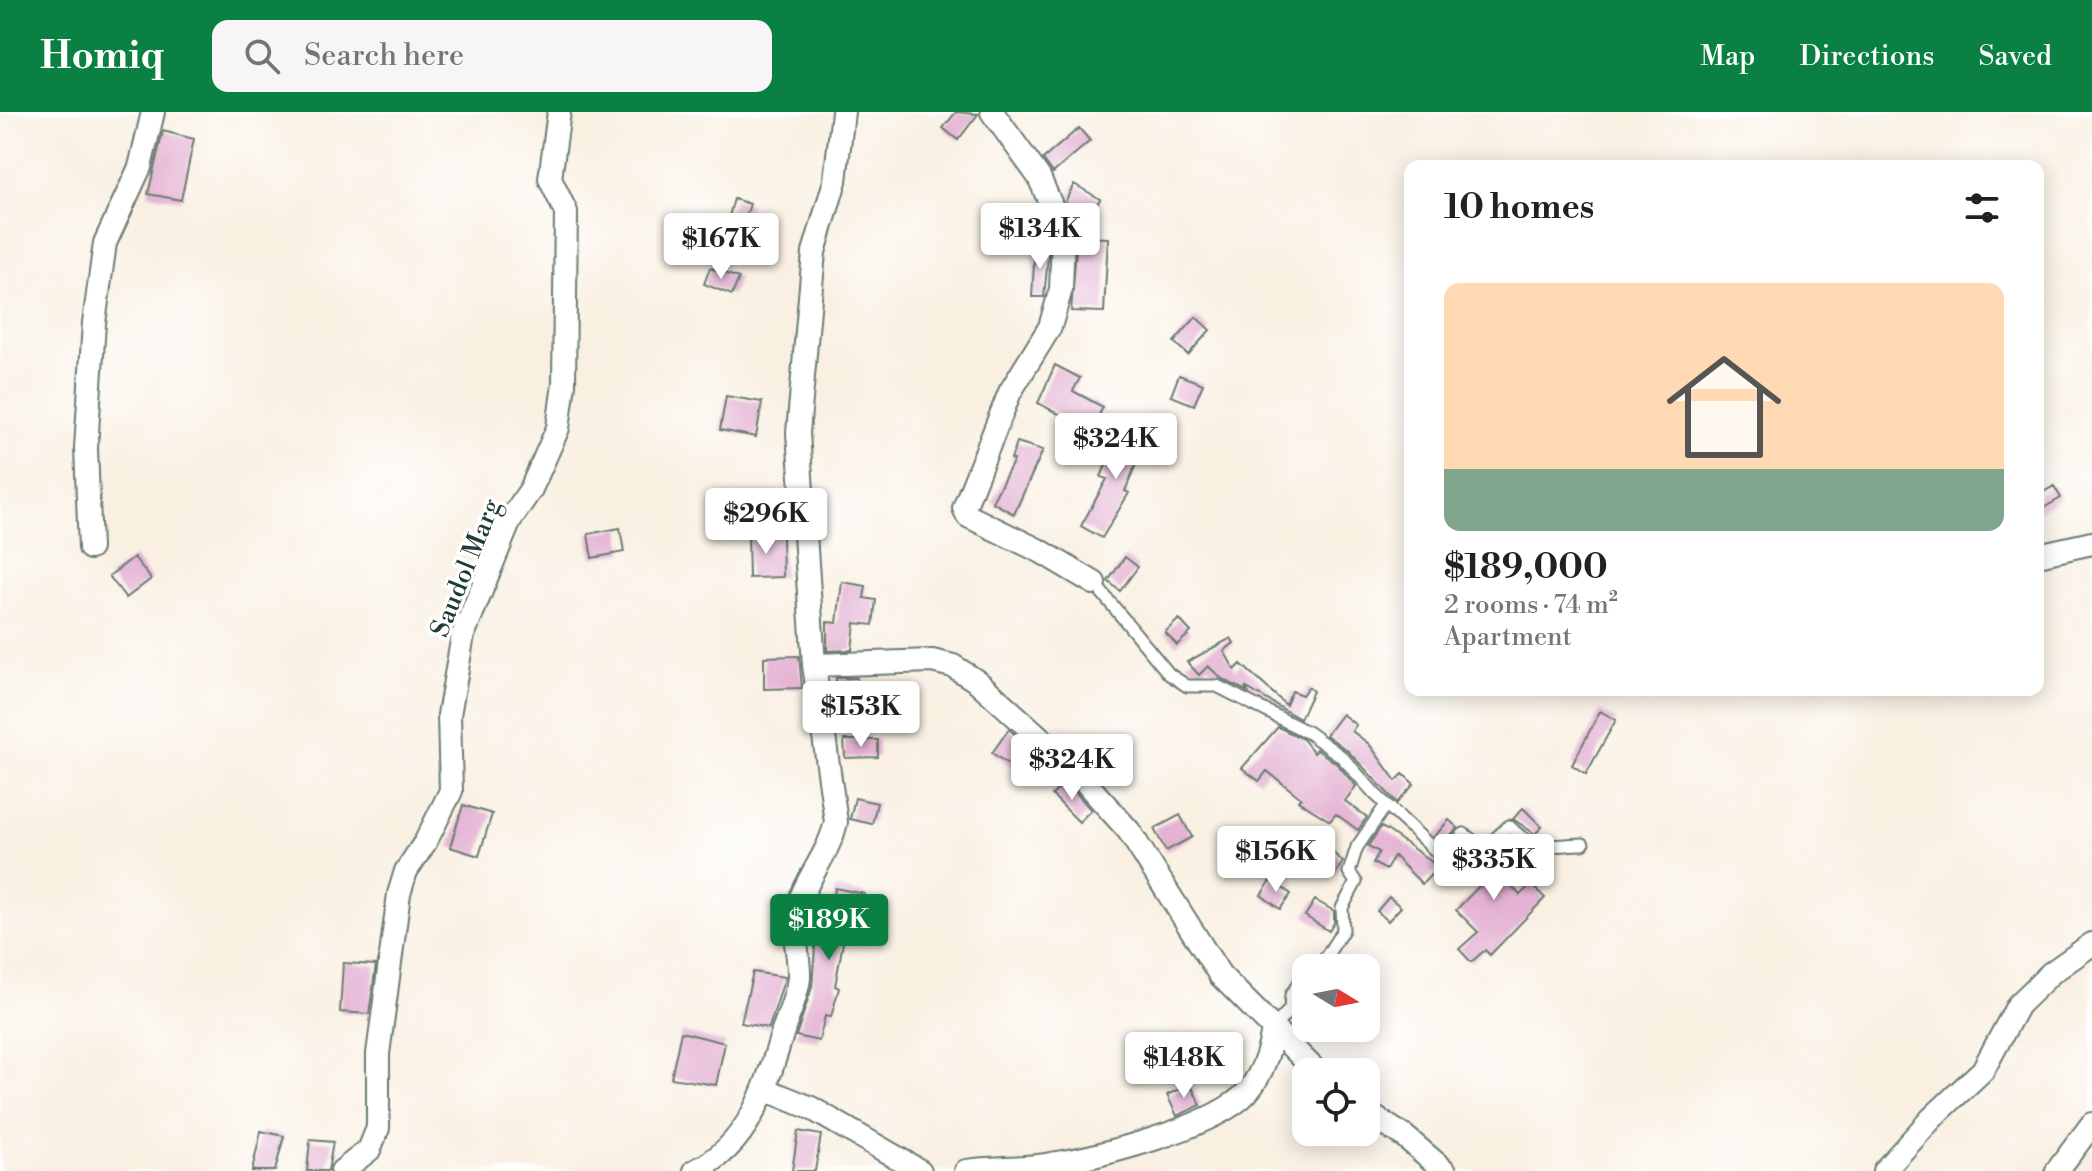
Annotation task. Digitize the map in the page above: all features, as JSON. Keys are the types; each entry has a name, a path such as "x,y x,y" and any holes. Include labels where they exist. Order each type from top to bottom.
{"street":[{"path":"90,548 86,448 94,323 105,243 140,167 153,112"},
{"name":"Saudol Marg","path":"342,1171 369,1150 378,1128 378,1054 399,894 406,871 451,791 449,715 463,635 510,520 531,489 558,428 564,384 566,212 550,179 559,112"},
{"path":"695,1171 720,1159 743,1131 764,1089 799,981 793,938 798,906 832,843 836,822 814,665 798,433 814,252 835,181 843,112"},
{"path":"992,112 1039,177 1063,233 1061,289 1050,327 1010,392 964,508 968,516 1042,552 1094,583"},
{"path":"2044,554 2092,543"},
{"path":"814,665 932,661 953,666 978,682 1068,763 1129,831 1220,975 1303,1058"},
{"path":"1884,1171 1932,1118 1983,1070 2018,1005 2051,973 2092,944"},
{"path":"966,1171 1050,1165 1107,1152 1214,1117 1243,1097 1270,1054 1273,1028"},
{"path":"764,1089 811,1108 920,1171"},
{"path":"1380,1121 1404,1136 1445,1171"},
{"path":"2057,1171 2092,1124"}],"lane":[{"path":"1094,583 1169,674 1187,686 1217,686 1309,733 1342,757 1386,805 1440,855 1464,834 1484,849 1509,826 1526,843 1535,846 1583,844"},
{"path":"1328,954 1343,930 1342,908 1356,882 1349,872 1352,857 1386,805"},
{"path":"1273,1028 1290,1009 1292,993"}],"building":[{"path":"956,112 978,114 958,140 943,128"},
{"path":"1079,128 1090,141 1053,173 1043,159"},
{"path":"163,131 194,139 181,200 148,194"},
{"path":"1074,184 1100,199 1090,217 1065,202"},
{"path":"734,199 750,204 742,228 727,223"},
{"path":"1077,237 1108,238 1104,312 1071,311"},
{"path":"1035,246 1049,246 1044,297 1032,297"},
{"path":"710,268 739,278 732,295 704,284"},
{"path":"1196,317 1210,330 1188,355 1174,342"},
{"path":"1055,365 1080,378 1073,391 1103,407 1089,435 1075,427 1076,423 1038,403"},
{"path":"1179,375 1203,384 1194,405 1171,396"},
{"path":"726,396 762,402 756,437 720,430"},
{"path":"1125,424 1149,432 1125,491 1129,493 1102,538 1081,526 1107,479 1101,477 1112,450 1116,451"},
{"path":"1017,442 1043,450 1014,514 992,502 1014,460 1011,459"},
{"path":"2054,486 2061,498 2044,508 2044,492"},
{"path":"620,528 624,552 592,558 588,534"},
{"path":"782,535 783,577 749,578 748,536"},
{"path":"134,557 151,579 126,598 109,576"},
{"path":"1125,557 1138,567 1120,591 1108,581"},
{"path":"842,582 866,586 864,598 876,600 873,625 855,623 852,650 827,651 827,622 837,623"},
{"path":"1179,619 1191,632 1177,645 1165,632"},
{"path":"1231,638 1234,643 1224,651 1235,670 1241,664 1286,705 1292,691 1302,695 1308,687 1313,691 1300,719 1245,687 1248,692 1222,679 1208,666 1199,675 1187,662"},
{"path":"799,656 802,688 764,689 764,657"},
{"path":"836,678 857,678 858,688 865,688 867,712 836,712"},
{"path":"1600,711 1616,720 1586,774 1572,765"},
{"path":"1342,714 1356,725 1352,731 1369,744 1396,781 1403,774 1414,784 1397,803 1348,751 1326,735"},
{"path":"1278,727 1303,739 1314,753 1316,749 1336,763 1356,786 1345,801 1367,817 1358,830 1336,814 1330,821 1298,801 1301,798 1267,771 1259,781 1242,768"},
{"path":"1009,729 1028,746 1012,767 992,753"},
{"path":"844,740 878,740 878,757 845,758"},
{"path":"1066,781 1091,810 1079,822 1052,795"},
{"path":"855,798 877,803 872,824 850,819"},
{"path":"463,805 492,814 479,856 450,847"},
{"path":"1523,808 1542,827 1535,834 1513,819"},
{"path":"1180,815 1192,837 1166,851 1154,829"},
{"path":"1449,820 1458,828 1441,843 1434,837"},
{"path":"1381,827 1439,867 1422,884 1394,856 1386,870 1373,863 1379,852 1368,846"},
{"path":"1509,838 1518,844 1501,862 1506,867 1499,873 1520,895 1531,884 1545,898 1490,955 1485,950 1471,962 1459,949 1478,932 1456,910 1487,878 1454,854 1464,845 1487,857"},
{"path":"1330,850 1343,862 1335,874 1320,862"},
{"path":"1271,880 1291,894 1280,909 1261,895"},
{"path":"835,888 865,894 860,923 847,921 835,986 839,988 831,1017 825,1016 819,1041 796,1036 812,987 817,921 830,923"},
{"path":"1389,897 1401,907 1388,921 1377,911"},
{"path":"1315,900 1334,911 1334,923 1329,931 1305,916"},
{"path":"343,963 376,965 369,1014 340,1012"},
{"path":"753,972 785,977 769,1028 741,1023"},
{"path":"681,1032 725,1043 716,1085 671,1078"},
{"path":"1190,1084 1201,1105 1177,1116 1167,1095"},
{"path":"261,1131 284,1136 275,1171 252,1171"},
{"path":"798,1131 821,1135 815,1171 792,1171"},
{"path":"310,1140 333,1142 328,1171 307,1171"}]}
